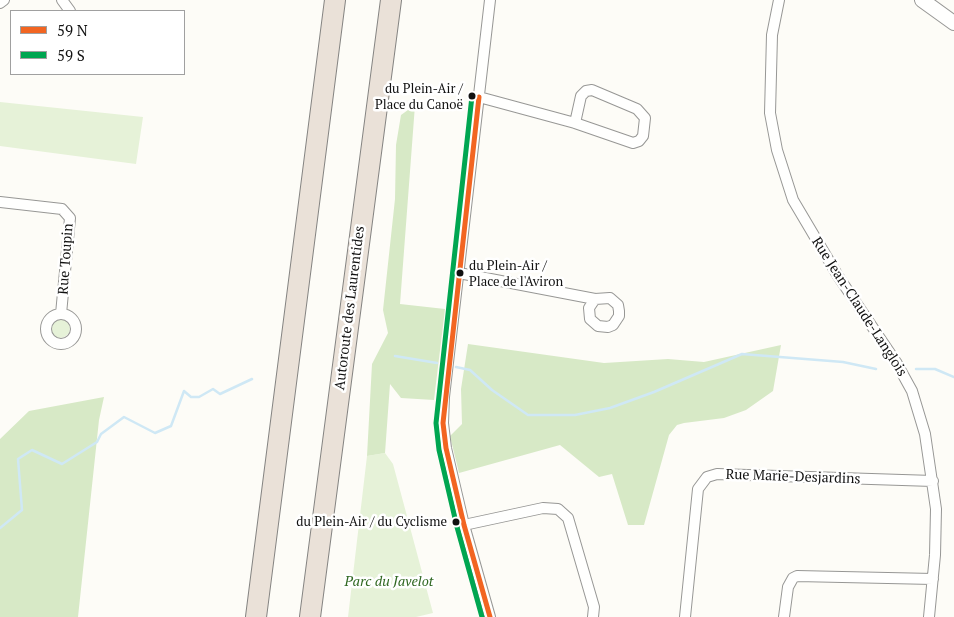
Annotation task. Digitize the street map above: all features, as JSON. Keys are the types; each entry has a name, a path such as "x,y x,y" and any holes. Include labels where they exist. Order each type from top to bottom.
{"highway":[{"path":"256,617 335,0"},
{"name":"Autoroute des Laurentides","path":"310,617 391,0"}],"street":[{"path":"0,3 4,0"},
{"path":"490,0 443,423 446,448 464,525 490,617"},
{"name":"Rue Jean-Claude-Langlois","path":"779,0 772,35 770,66 770,112 776,150 793,200 809,230 896,362 912,391 925,434 933,481 936,531 929,617"},
{"path":"922,0 954,23"},
{"path":"479,97 575,123 633,143 639,141 643,136 645,118 637,109 592,90 586,91 581,96 575,123"},
{"name":"Rue Toupin","path":"0,202 62,209 70,218 61,314"},
{"path":"459,273 595,299"},
{"name":"Rue Marie-Desjardins","path":"685,617 698,489 707,477 717,474 933,481"},
{"path":"464,525 543,508 558,508 568,518 594,607 593,617"},
{"path":"784,617 788,587 792,578 797,576 933,579"}],"green space":[{"path":"0,102 143,117 136,164 0,146"},
{"path":"415,105 400,304 445,309 434,400 401,398 390,384 385,453 367,456 372,364 388,333 383,310 395,199 396,145 401,115"},
{"path":"60,318 67,321 70,328 67,335 60,338 53,335 50,328 53,321"},
{"path":"468,344 604,363 668,359 704,362 781,345 773,391 746,410 724,418 677,425 669,435 644,525 628,525 612,474 599,477 560,445 459,473 450,436 462,424 461,389"},
{"path":"104,397 99,420 78,617 0,617 0,439 29,411"},
{"name":"Parc du Javelot","path":"385,453 393,464 433,613 416,617 348,617 367,456"}],"waterway":[{"path":"456,367 470,370 492,390 528,415 575,415 610,408 654,392 742,354 843,362 876,369"},
{"path":"395,356 437,363"},
{"path":"916,369 935,369 954,377"},
{"path":"0,528 22,510 18,459 32,450 62,464 97,442 101,434 124,417 155,433 171,426 184,391 191,397 199,397 213,389 220,394 252,379"}],"transit line":[{"path":"472,96 436,423 439,450 457,527 482,617"},
{"path":"479,97 443,423 446,448 464,525 490,617"}],"place":[{"name":"du Plein-Air / Place du Canoë","path":"472,96"},
{"name":"du Plein-Air / Place de l'Aviron","path":"460,273"},
{"name":"du Plein-Air / du Cyclisme","path":"456,522"}]}
